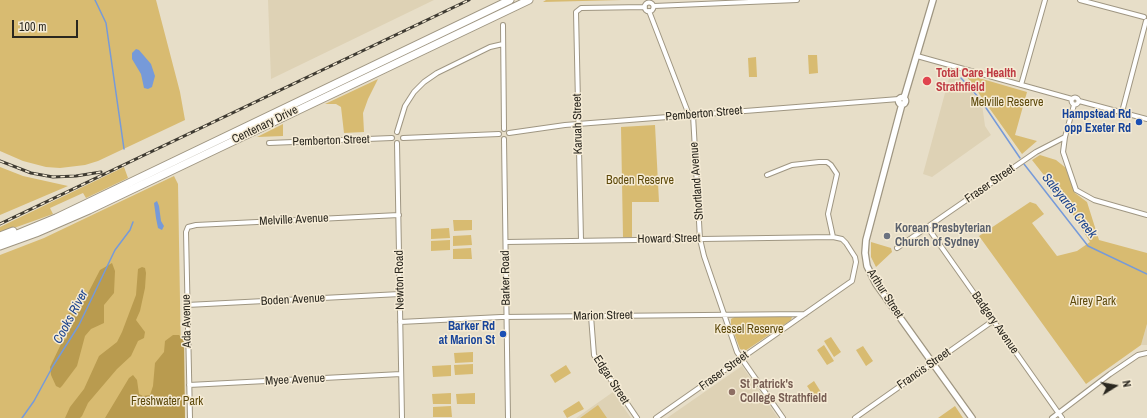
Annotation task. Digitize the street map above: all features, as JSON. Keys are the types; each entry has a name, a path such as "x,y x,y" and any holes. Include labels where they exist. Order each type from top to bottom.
{"highway":[{"name":"Centenary Drive","path":"140,181 529,0"},
{"name":"Centenary Drive","path":"0,246 123,190 505,1"},
{"name":"Centenary Drive","path":"0,241 66,216"},
{"path":"0,236 66,216"},
{"path":"0,251 58,227 66,216"}],"main road":[{"name":"Arthur Street","path":"933,0 917,56 902,100 868,228 865,253 870,274 972,418"}],"street":[{"path":"645,6 650,2 654,6 797,0"},
{"path":"1021,84 1045,0"},
{"path":"1080,0 1146,18 1122,112"},
{"path":"505,1 507,11"},
{"name":"Karuah Street","path":"581,240 577,124 576,12 578,8 645,6"},
{"name":"Shortland Avenue","path":"645,6 649,11 691,115 700,239 723,314 741,358 783,418"},
{"path":"649,11 653,10 654,6"},
{"path":"503,26 504,128 509,133 507,138 504,139 498,134 403,138 401,142 397,143 392,138 397,132 405,106 414,92 424,82 437,73 490,47 503,44"},
{"path":"917,56 1072,99 1076,98 1079,101 1147,119"},
{"path":"1072,99 1074,105 1065,138 1063,152 1076,190 1094,200 1147,215"},
{"name":"Pemberton Street","path":"509,133 577,124 902,100"},
{"path":"1074,105 1079,101"},
{"path":"498,134 499,131 504,128"},
{"path":"397,132 400,133 403,138"},
{"name":"Pemberton Street","path":"269,143 392,138"},
{"name":"Fraser Street","path":"897,248 1036,152 1065,138"},
{"name":"Barker Road","path":"504,139 508,418"},
{"name":"Newton Road","path":"397,143 402,418"},
{"path":"767,174 792,165 827,162 831,165 837,174 828,214 833,236"},
{"name":"Melville Avenue","path":"189,226 398,214"},
{"name":"Ada Avenue","path":"189,226 186,232 190,418"},
{"name":"Badgery Avenue","path":"928,228 1062,418"},
{"name":"Fraser Street","path":"656,418 849,283 854,273 856,259 842,239 833,236"},
{"name":"Howard Street","path":"506,242 833,236"},
{"name":"Boden Avenue","path":"187,305 400,294"},
{"name":"Marion Street","path":"400,322 591,316 805,314"},
{"name":"Edgar Street","path":"591,316 594,355 637,418"},
{"name":"Francis Street","path":"855,418 994,320"},
{"path":"1052,418 1110,374 1138,355 1147,353"},
{"name":"Myee Avenue","path":"189,385 401,374"}],"shaded area":[{"path":"268,0 434,0 271,79"},
{"path":"951,71 955,73 982,104 985,126 991,135 932,177 923,174"},
{"path":"1147,324 1147,345 1141,345"},
{"name":"St Patrick's College Strathfield","path":"742,366 778,418 667,418"},
{"path":"613,392 631,418 576,418"}],"green space":[{"path":"0,0 156,0 180,92 185,120 98,161 85,165 60,168 46,167 23,161 0,151"},
{"path":"546,0 622,0 543,2"},
{"path":"808,55 817,55 818,73 809,74"},
{"path":"756,57 757,77 749,77 748,58"},
{"name":"Melville Reserve","path":"965,74 1027,92 1015,135 1037,141 1022,154"},
{"path":"378,79 363,113 364,132 344,133 341,107 336,104 325,104"},
{"path":"283,124 283,136 257,137"},
{"name":"Boden Reserve","path":"655,125 659,202 632,202 632,237 623,237 621,127"},
{"name":"Airey Park","path":"1040,155 1056,160 1066,168 1075,193 1087,202 1099,240 1147,253 1147,324 1141,345 1086,384 979,236 1030,202 1036,204 1044,214 1032,223 1057,256 1077,251 1090,242 1066,203 1032,160"},
{"path":"0,167 23,176 68,186 0,215"},
{"path":"124,167 128,178 86,198 83,193 50,208 53,214 0,233 0,227"},
{"name":"Freshwater Park","path":"174,176 178,184 182,418 0,418 0,255 44,238"},
{"path":"453,220 472,220 472,230 454,231"},
{"path":"449,228 450,238 431,239 431,229"},
{"path":"471,235 472,245 453,246 453,236"},
{"path":"450,240 450,250 431,251 431,241"},
{"path":"871,242 891,248 892,252 876,267 871,257"},
{"path":"471,248 472,259 453,259 453,249"},
{"path":"112,263 115,271 114,293 104,305 104,323 91,329 85,336 77,366 60,388 56,386 51,375 50,367 62,342 67,338 67,315 78,306 81,297 87,295 100,270"},
{"path":"142,267 145,268 146,273 145,288 140,311 136,320 145,332 144,338 138,341 131,356 117,369 88,403 82,416 80,418 65,418 70,407 84,389 99,356 117,342 136,295 138,269"},
{"name":"Kessel Reserve","path":"738,315 792,317 791,320 745,351 740,349 731,325 731,319"},
{"name":"Freshwater Park","path":"173,335 179,335 184,340 185,418 105,418 129,378 133,375 137,380 139,394 143,396 150,395 153,386 155,363 164,352 165,341"},
{"path":"831,337 841,352 834,357 824,341"},
{"path":"824,345 834,361 827,365 817,350"},
{"path":"863,346 873,361 866,366 856,350"},
{"path":"473,352 473,362 455,363 454,353"},
{"path":"473,364 473,374 455,375 454,365"},
{"path":"451,365 451,376 433,377 432,366"},
{"path":"566,365 571,373 555,383 550,375"},
{"path":"814,381 824,397 817,401 807,386"},
{"path":"451,393 451,404 433,404 432,394"},
{"path":"475,393 475,404 457,404 456,394"},
{"path":"579,401 584,409 567,418 563,411"},
{"path":"598,405 607,418 580,418"},
{"path":"451,406 452,417 433,417 433,407"},
{"path":"955,406 963,418 938,418"}],"water":[{"path":"136,49 139,50 151,64 155,76 152,87 148,89 144,88 141,74 132,59 132,53"},
{"path":"157,201 161,221 164,226 162,230 158,228 156,218 154,203"}],"waterway":[{"name":"Cooks River","path":"95,0 106,23 124,149"},
{"name":"Saleyards Creek","path":"961,78 980,99 1020,158"},
{"name":"Saleyards Creek","path":"1024,164 1088,246 1147,274"},
{"name":"Cooks River","path":"22,418 34,401 53,366 79,325 115,250 130,230 133,222"}],"railway":[{"path":"0,224 469,0"},
{"path":"0,161 31,173 53,177 76,176 101,172"}],"place":[{"name":"Total Care Health Strathfield","path":"927,81"},
{"name":"Hampstead Rd opp Exeter Rd","path":"1139,122"},
{"name":"Korean Presbyterian Church of Sydney","path":"887,236"},
{"name":"Barker Rd at Marion St","path":"503,334"},
{"name":"St Patrick's College Strathfield","path":"732,392"}]}
